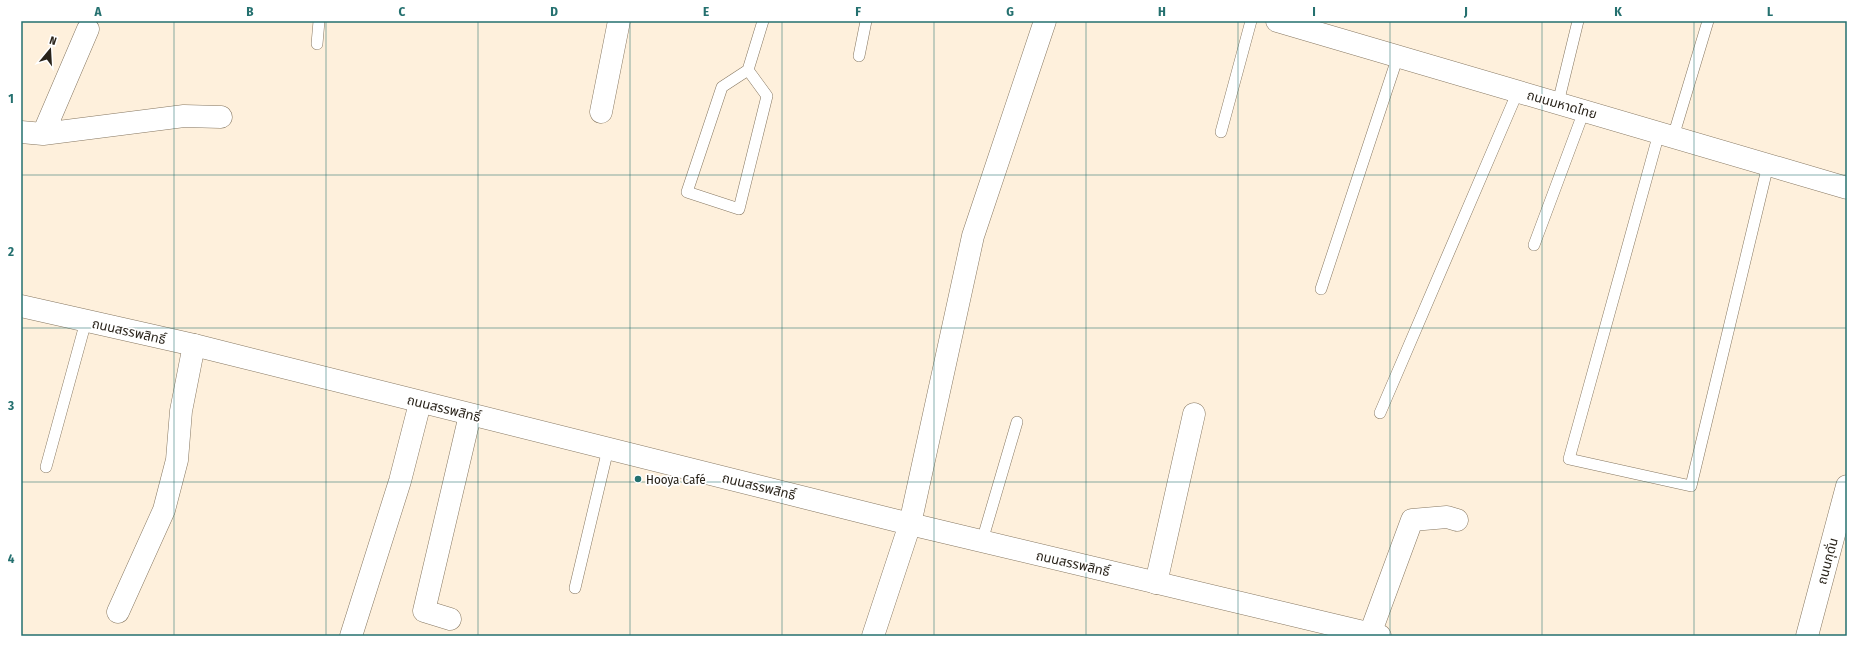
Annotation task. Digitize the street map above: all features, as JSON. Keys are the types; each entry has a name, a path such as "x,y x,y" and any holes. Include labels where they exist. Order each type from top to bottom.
{"street":[{"path":"601,112 619,21"},
{"path":"873,636 910,524 973,236 1045,21"},
{"name":"ถนนมหาดไทย","path":"1277,21 1847,188"},
{"path":"43,134 88,29"},
{"path":"21,132 43,134 184,116 221,117"},
{"name":"ถนนสรรพสิทธิ์","path":"21,306 194,345 910,524 1375,635"},
{"path":"118,612 164,510 177,460 181,411 194,345"},
{"path":"351,636 400,481 420,402"},
{"path":"1156,583 1194,414"},
{"path":"450,619 424,611 470,415"},
{"name":"ถนนกุดั่น","path":"1807,636 1847,486"},
{"path":"1375,635 1412,520 1447,517 1458,520"}],"lane":[{"path":"317,44 319,21"},
{"path":"748,70 767,96 739,208 688,192 722,87 748,70 763,21"},
{"path":"859,56 866,21"},
{"path":"1221,132 1251,21"},
{"path":"1558,103 1578,21"},
{"path":"1708,21 1666,135 1569,459 1691,486 1768,165"},
{"path":"1321,288 1398,56"},
{"path":"1380,412 1518,92"},
{"path":"1534,245 1584,111"},
{"path":"46,467 86,321"},
{"path":"982,541 1017,422"},
{"path":"575,588 608,449"}],"place":[{"name":"Hooya Café","path":"638,479"}]}
